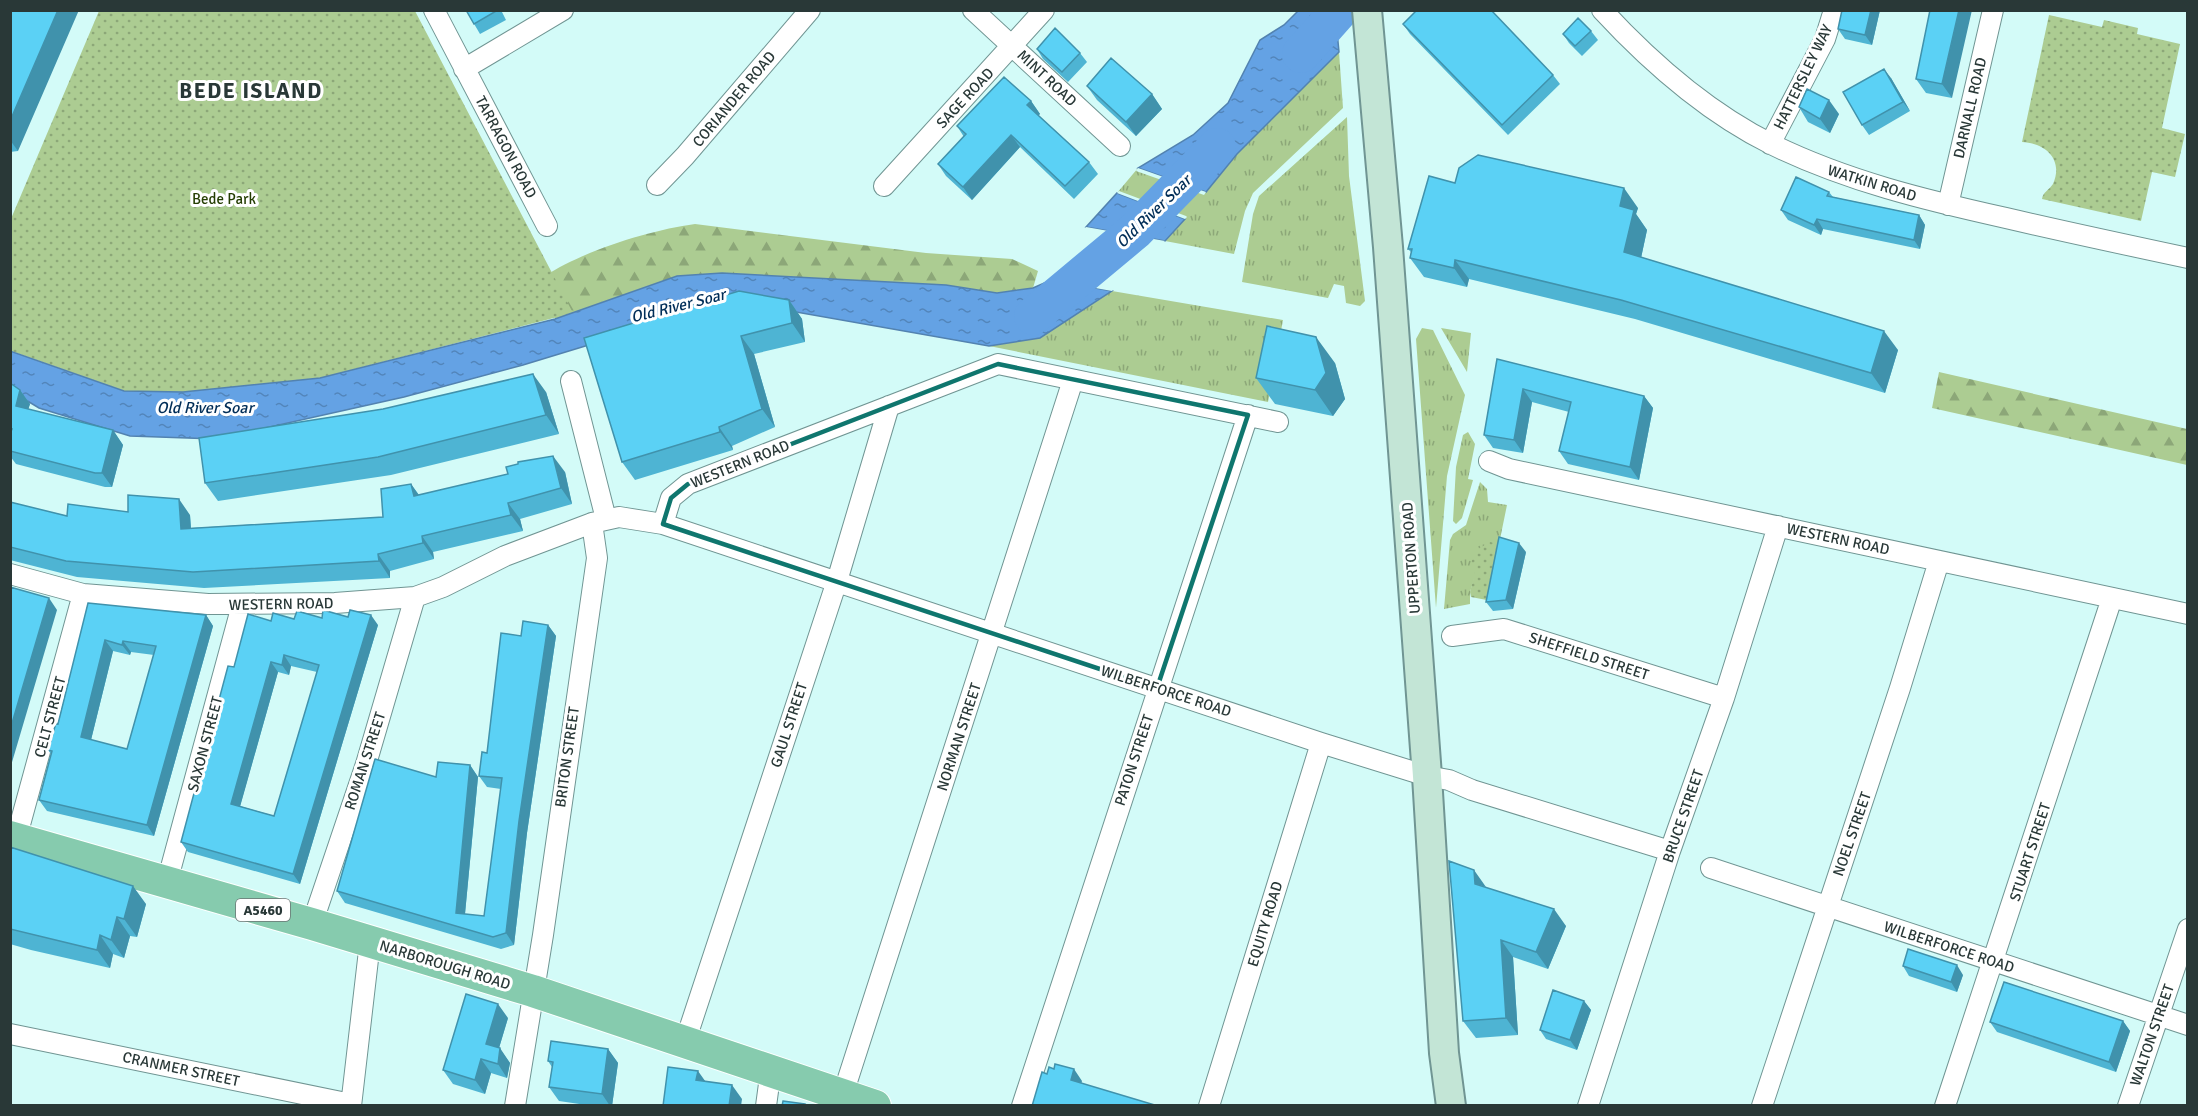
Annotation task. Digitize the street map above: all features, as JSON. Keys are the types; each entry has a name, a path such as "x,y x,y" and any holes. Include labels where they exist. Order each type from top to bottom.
{"main road":[{"name":"NARBOROUGH ROAD","path":"13,838 312,924 533,992 771,1069 875,1106"}],"street":[{"name":"TARRAGON ROAD","path":"434,10 547,226"},
{"path":"464,69 563,10"},
{"name":"CORIANDER ROAD","path":"657,185 685,156 810,10"},
{"name":"MINT ROAD","path":"973,10 1120,146"},
{"name":"SAGE ROAD","path":"884,186 1044,10"},
{"name":"UPPERTON ROAD","path":"1367,10 1388,248 1427,776 1443,1053 1451,1106"},
{"name":"WATKIN ROAD","path":"1602,10 1634,45 1674,79 1723,115 1770,144 1859,181 1948,205 2187,258"},
{"name":"HATTERSLEY WAY","path":"1770,144 1825,39 1834,10"},
{"name":"DARNALL ROAD","path":"1948,205 1993,10"},
{"name":"WESTERN ROAD","path":"10,574 83,594 242,605 415,597 443,587 505,556 599,521 639,519 663,524 671,498 688,484 998,364 1278,422"},
{"name":"NORMAN STREET","path":"843,1094 1073,380"},
{"name":"BRITON STREET","path":"515,1106 597,558 599,521 571,381"},
{"name":"GAUL STREET","path":"685,1042 837,582 889,406"},
{"name":"PATON STREET","path":"1022,1106 1248,415"},
{"name":"WESTERN ROAD","path":"1489,461 1509,469 2187,614"},
{"name":"WILBERFORCE ROAD","path":"663,524 1321,743 1427,776 1449,780 1472,790 1671,851"},
{"name":"BRUCE STREET","path":"1588,1106 1671,851 1724,698 1778,526"},
{"name":"NOEL STREET","path":"1762,1106 1900,688 1939,561"},
{"name":"CELT STREET","path":"13,838 83,594"},
{"name":"ROMAN STREET","path":"312,924 366,764 415,597"},
{"name":"STUART STREET","path":"1945,1106 2112,598"},
{"name":"SAXON STREET","path":"167,882 242,605"},
{"name":"SHEFFIELD STREET","path":"1452,636 1504,629 1724,698"},
{"name":"EQUITY ROAD","path":"1209,1106 1321,743"},
{"name":"WILBERFORCE ROAD","path":"1711,868 2187,1025"},
{"name":"WALTON STREET","path":"2128,1106 2187,929"},
{"path":"351,1105 370,942"},
{"name":"CRANMER STREET","path":"10,1034 351,1105"},
{"path":"766,1106 771,1069"}],"highlighted area":[{"path":"998,364 1248,415 1157,688 663,524 671,498 688,484"}],"green space":[{"name":"Bede Park","path":"99,11 415,11 573,313 320,378 183,392 124,391 11,351 10,221"},
{"path":"2049,15 2102,27 2104,20 2138,28 2137,34 2180,44 2162,128 2185,134 2175,177 2152,172 2141,221 2042,199 2053,184 2056,175 2054,160 2045,149 2038,145 2022,142"},
{"path":"1339,52 1343,108 1253,193 1245,211 1234,254 1165,241 1185,219 1117,193 1138,168 1206,192 1237,154"},
{"path":"1347,117 1349,176 1365,301 1360,306 1346,303 1344,286 1334,284 1328,298 1242,282 1253,214 1259,196"},
{"path":"695,224 926,253 1012,259 1038,271 1033,288 997,293 946,285 722,273 677,276 555,319 545,276 578,258 617,243 658,231"},
{"path":"1112,291 1283,320 1268,402 989,346 1040,338"},
{"path":"1422,328 1433,330 1465,395 1447,476 1436,608 1416,339"},
{"path":"1441,328 1471,333 1467,372"},
{"path":"1939,372 2187,429 2187,465 1932,408"},
{"path":"1468,432 1475,444 1468,479 1473,480 1462,518 1456,524 1453,521 1456,467 1463,435"},
{"path":"1480,482 1487,489 1488,502 1507,505 1499,544 1476,573 1470,592 1470,604 1444,609 1450,540 1453,534 1466,525"},
{"path":"1490,542 1503,545 1492,601 1471,597 1470,592 1475,573 1471,562 1478,549"}],"water":[{"path":"1298,11 1335,11 1339,52 1237,154 1206,192 1138,168 1193,135 1228,103 1260,40 1284,25"},
{"path":"1117,193 1185,219 1165,241 1086,227"},
{"path":"722,273 946,285 997,293 1033,288 1051,280 1112,291 1040,338 989,346 733,301 523,365 404,397 216,439 130,436 39,408 11,391 10,351 124,391 183,392 320,378 555,319 677,276"}],"pier":[{"path":"1138,168 1206,192 1204,195 1136,171"},
{"path":"1119,191 1187,217 1185,219 1117,193"},
{"path":"1086,227 1165,241 1162,243 1084,230"},
{"path":"1053,277 1114,288 1112,291 1051,280"}],"building":[{"path":"10,10 58,10 10,121"},
{"path":"466,10 498,10 474,24"},
{"path":"1417,10 1491,10 1553,75 1502,125 1403,24"},
{"path":"1842,10 1871,10 1865,35 1838,29"},
{"path":"1930,10 1959,10 1942,84 1916,79"},
{"path":"1578,18 1591,31 1575,46 1563,34"},
{"path":"1055,28 1080,53 1062,72 1037,49"},
{"path":"1111,58 1152,94 1126,122 1087,86"},
{"path":"1884,69 1903,102 1862,125 1843,92"},
{"path":"1004,77 1031,101 1027,105 1089,162 1065,186 1011,135 963,187 938,164 966,134 957,126"},
{"path":"1807,89 1829,100 1820,119 1799,107"},
{"path":"1478,155 1624,188 1620,206 1634,210 1624,252 1884,331 1871,373 1621,300 1455,260 1454,268 1410,258 1412,249 1408,249 1429,176 1455,183 1459,168"},
{"path":"1796,177 1829,192 1827,196 1919,215 1914,240 1817,219 1814,225 1781,210"},
{"path":"739,291 789,300 792,323 741,336 762,409 719,427 720,432 622,462 584,338"},
{"path":"1267,326 1316,337 1326,373 1315,390 1256,378"},
{"path":"1497,359 1644,396 1630,467 1559,451 1571,402 1523,389 1514,440 1484,435"},
{"path":"533,374 546,415 378,457 205,483 199,438 383,409"},
{"path":"10,383 20,390 16,406 113,430 102,473 10,451 12,429 10,429"},
{"path":"553,456 561,488 508,503 511,515 422,536 423,543 378,554 379,561 193,572 66,561 10,547 10,502 67,516 68,504 128,512 128,495 179,499 181,529 383,517 381,489 411,484 414,496 508,474 506,467 518,464 518,462"},
{"path":"1499,537 1519,543 1506,600 1486,602"},
{"path":"10,587 49,598 10,730"},
{"path":"88,603 206,615 147,825 39,800 52,751 48,750 56,723 58,724","holes":["105,640 122,645 123,641 156,646 127,749 81,737"]},
{"path":"323,610 348,617 350,610 371,615 293,874 181,842 228,666 234,667 248,614 271,621 273,613 294,619 297,611 322,618","holes":["284,655 319,665 274,816 231,804 271,662 282,665"]},
{"path":"523,621 548,625 519,821 506,933 493,937 337,891 375,759 436,777 438,762 470,765 456,913 484,916 502,778 479,776 482,752 487,753 501,633 521,636"},
{"path":"10,847 133,886 124,919 117,917 111,940 100,935 97,950 10,929"},
{"path":"1449,861 1474,870 1475,884 1554,909 1536,952 1501,940 1506,1018 1463,1021"},
{"path":"1908,949 1957,965 1951,982 1903,966"},
{"path":"2004,982 2123,1021 2109,1062 1990,1022"},
{"path":"1553,990 1584,1001 1570,1040 1540,1030"},
{"path":"466,994 498,1004 486,1044 500,1048 498,1064 481,1059 475,1080 443,1070"},
{"path":"551,1041 608,1049 602,1094 549,1087 553,1062 548,1061"},
{"path":"1055,1064 1074,1069 1071,1080 1158,1106 1032,1106 1042,1072 1047,1074 1049,1067 1054,1069"},
{"path":"668,1067 698,1071 696,1080 732,1085 729,1106 663,1106"},
{"path":"783,1101 805,1104 808,1106 782,1106"}],"waterway":[{"name":"Old River Soar","path":"1301,54 1340,10"},
{"name":"Old River Soar","path":"1033,316 1135,231 1217,147"}],"district":[{"name":"BEDE ISLAND","path":"251,91"}]}
